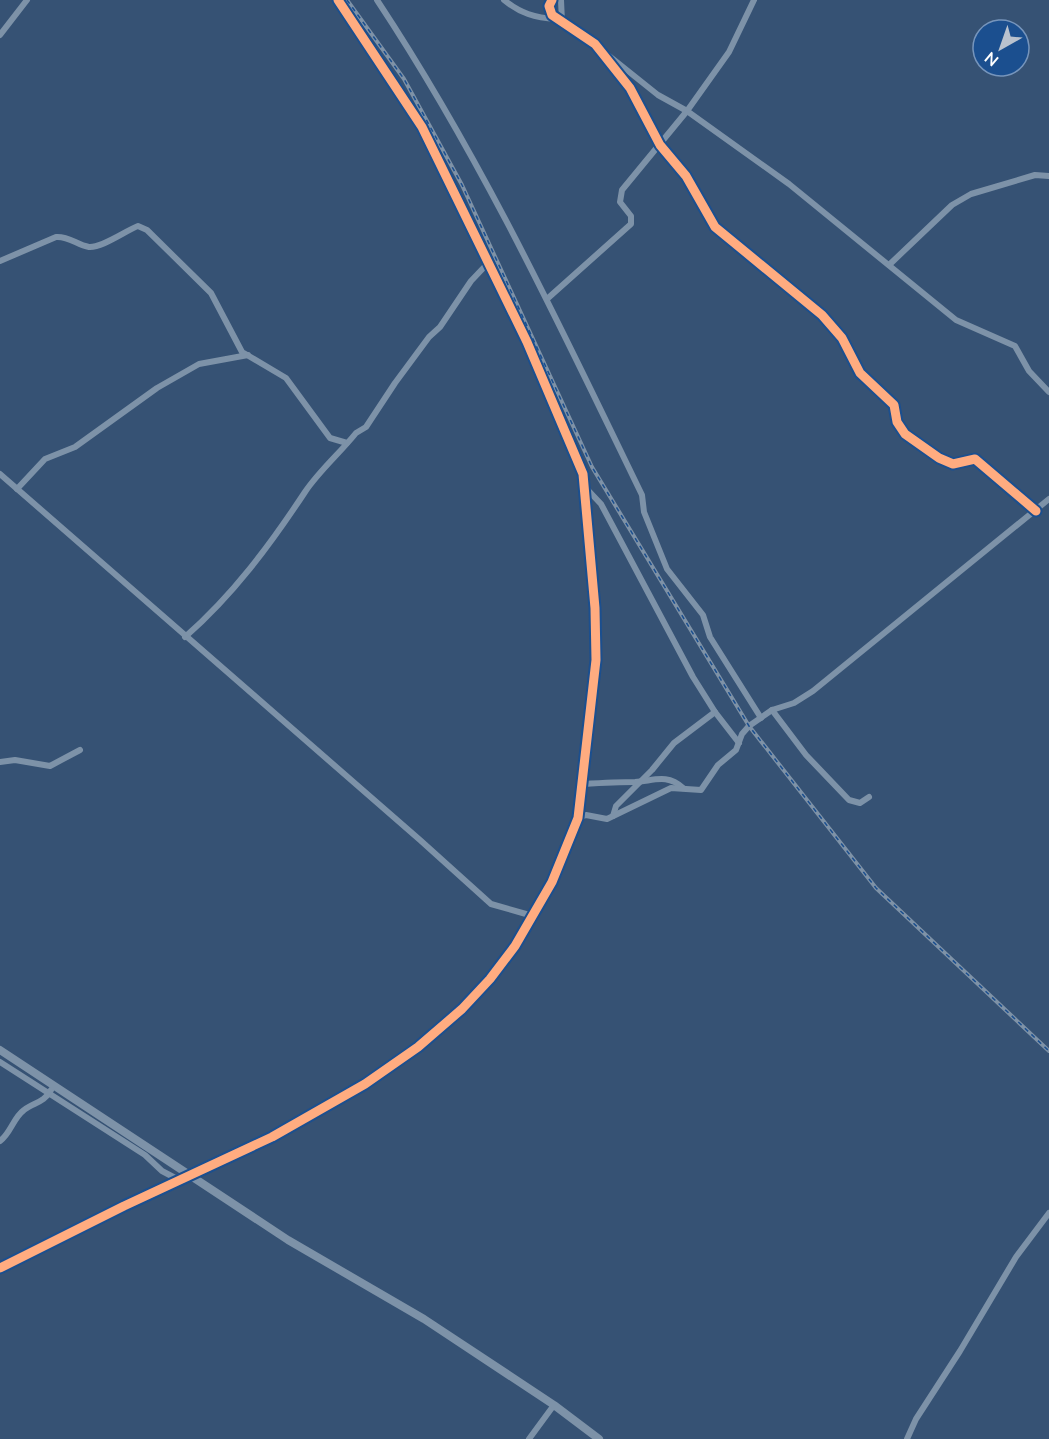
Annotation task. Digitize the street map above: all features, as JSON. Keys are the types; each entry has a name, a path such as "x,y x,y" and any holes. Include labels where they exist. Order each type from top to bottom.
{"street":[{"path":"0,35 27,0"},
{"path":"0,1268 124,1206 272,1137 343,1097 417,1047 462,1009 490,980 515,946 552,882 578,818 596,660 595,608 583,474 575,450 489,262 422,127 338,0"},
{"path":"377,0 452,119 547,299 642,495 644,512 667,569 703,615 710,638 761,718"},
{"path":"504,0 523,13 537,18 559,21"},
{"path":"552,0 550,9 559,21 595,44 658,95 687,111 789,184 956,320 1015,346 1029,371 1049,392"},
{"path":"559,21 561,0"},
{"path":"547,299 629,227 632,219 620,202 622,190 687,111 729,52 754,0"},
{"path":"595,44 630,88 660,145 686,176 708,217 723,236 815,309 834,327 860,373 894,405 897,422 905,434 939,458 953,464 975,459 1036,511"},
{"path":"889,265 952,205 971,194 1035,175 1049,177"},
{"path":"0,261 56,237 65,237 88,247 99,246 122,232 138,226 147,231 211,292 243,352 289,381 303,404 330,438 347,443"},
{"path":"184,637 231,594 304,493 347,443 366,427 395,382 429,337 440,327 471,282 489,262"},
{"path":"17,489 45,459 75,447 157,388 199,364 249,355"},
{"path":"0,474 491,904 533,916"},
{"path":"584,486 601,504 690,671 715,712 739,743"},
{"path":"582,784 667,779 676,781 684,788 693,791 701,790 718,765 736,750 742,734 761,718 772,710 794,703 813,691 1049,499"},
{"path":"772,710 806,755 849,800 860,802 869,797"},
{"path":"613,816 615,806 682,735 715,712"},
{"path":"0,762 15,760 50,766 80,750"},
{"path":"578,818 586,815 607,819 665,790 684,788"},
{"path":"0,1050 51,1089 146,1155 162,1171 181,1181"},
{"path":"0,1062 51,1089 192,1176 280,1235 424,1319 554,1405 599,1439"},
{"path":"0,1141 9,1133 24,1109 44,1100 51,1089"},
{"path":"907,1439 916,1419 1016,1257 1049,1213"},
{"path":"529,1439 554,1405"}],"railway":[{"path":"347,0 404,79 462,185 592,467 749,726 876,888 1049,1051"}],"cycle path":[{"path":"0,1268 124,1206 272,1137 365,1084 418,1047 462,1009 490,979 515,946 552,882 578,818 596,660 595,608 583,474 527,342 422,127 338,0"},
{"path":"552,0 549,6 552,15 595,44 630,88 660,145 686,176 715,227 822,315 842,338 860,373 894,405 897,422 905,434 939,458 953,464 975,459 1036,511"}]}
